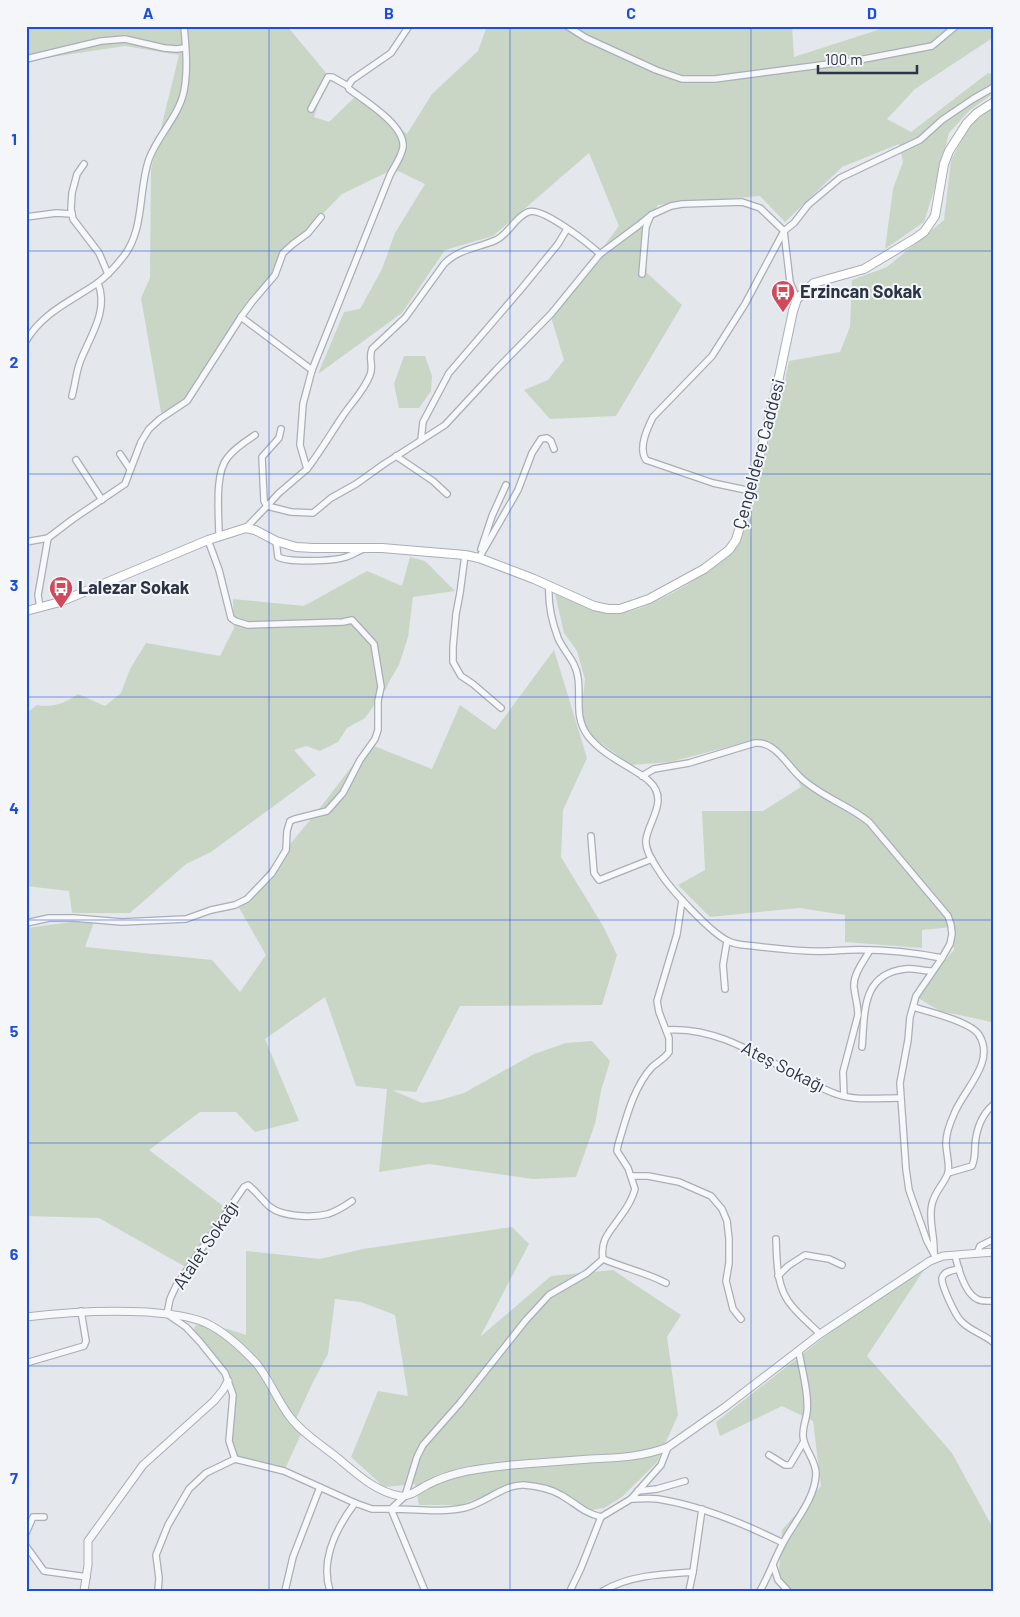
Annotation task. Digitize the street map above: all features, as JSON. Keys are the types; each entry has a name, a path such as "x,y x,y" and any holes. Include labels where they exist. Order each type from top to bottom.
{"main road":[{"path":"797,299 814,283 864,269 924,232 935,216 944,164 949,150 967,123 994,102"},
{"name":"Çengeldere Caddesi","path":"246,528 296,547 366,548 465,555 479,558 594,606 608,609 620,609 650,599 704,569 729,550 736,540 751,491 797,299"},
{"path":"26,611 60,602 208,540 246,528"}],"street":[{"path":"26,341 43,319 98,283 125,256 136,234 143,181 150,157 175,113 183,94 187,74 184,26"},
{"path":"348,86 352,80 391,53 409,26"},
{"path":"567,26 586,38 656,70 682,79 715,79 859,60 932,46 956,26"},
{"path":"26,59 101,41 125,39 164,48 186,48"},
{"path":"306,469 300,445 303,404 312,370 390,175 403,148 402,136 392,123 349,89 348,86 332,77 328,77 311,109"},
{"path":"751,491 713,483 646,460 643,456 643,445 647,428 653,417 712,356 745,304 784,231 794,223 808,206 840,178 920,140 942,120 994,87"},
{"path":"84,164 77,174 72,193 73,219 99,253 108,274"},
{"path":"281,429 280,438 262,457 264,501 267,506 291,512 312,513 331,498 356,484 445,425 552,314 600,254 639,225 650,214 670,206 742,202 760,208 784,231 790,282 797,299"},
{"path":"246,528 279,493 306,469 323,448 370,376 372,369 370,354 372,349 405,318 451,256 499,239 528,212 542,213 578,235 600,254"},
{"path":"26,217 56,213 72,214"},
{"path":"642,274 646,227 650,214"},
{"path":"26,542 48,538 125,484 141,442 149,429 160,419 188,401 241,317 275,275 283,253 308,233 321,217"},
{"path":"421,440 423,422 449,373 522,288 558,244 567,229"},
{"path":"72,396 77,370 99,319 101,298 98,283"},
{"path":"241,317 312,370"},
{"path":"219,536 220,477 226,458 255,435"},
{"path":"479,558 518,490 532,452 537,444 541,439 547,438 551,441 554,449"},
{"path":"120,454 130,469"},
{"path":"396,456 433,481 447,494"},
{"path":"76,460 102,500"},
{"path":"479,558 492,516 506,485"},
{"path":"40,608 38,595 48,538"},
{"path":"26,924 48,918 122,922 186,919 211,910 235,905 247,899 272,873 286,850 290,821 327,811 343,793 360,760 375,738 378,730 378,701 381,686 374,644 352,620 342,622 248,625 235,621 231,618 219,570 208,540"},
{"path":"276,541 276,554 284,560 320,561 345,557 366,548"},
{"path":"465,555 456,614 453,647 454,662 460,676 473,684 501,708"},
{"path":"549,586 550,602 558,638 571,657 577,672 579,685 578,711 583,727 588,736 605,753 642,776 653,786 658,798 655,818 649,829 646,842 652,858 661,874 682,900 715,932 727,941 737,944 776,949 912,952 942,958"},
{"path":"642,776 654,769 689,764 755,743 765,743 811,787 859,814 869,822 948,916 952,934 950,944 916,996 900,1083 909,1190 926,1241 935,1256"},
{"path":"591,836 594,873 600,880 652,858"},
{"path":"603,1259 602,1244 609,1230 619,1220 632,1199 635,1189 632,1176 618,1151 633,1098 652,1068 670,1052 669,1038 657,1001 676,934 682,900"},
{"path":"725,989 724,965 727,941"},
{"path":"844,1096 843,1072 858,1015 854,981 870,950"},
{"path":"862,1047 866,1001 872,986 882,976 893,972 906,969 932,971"},
{"path":"913,1007 953,1019 972,1029 980,1035 984,1049 981,1067 958,1105 950,1123 946,1140 948,1174 938,1189 932,1204 931,1220 935,1256"},
{"name":"Ateş Sokağı","path":"666,1030 685,1029 733,1042 817,1085 844,1096 873,1099 900,1098"},
{"path":"948,1174 972,1166 979,1125 983,1115 994,1104"},
{"path":"632,1176 648,1176 679,1182 711,1196 722,1209 727,1221 729,1239 729,1263 726,1281 733,1309 741,1319"},
{"name":"Atalet Sokağı","path":"167,1314 170,1299 176,1286 244,1187 248,1185 272,1208 296,1215 313,1216 329,1213 352,1201"},
{"path":"776,1239 778,1276 790,1305 820,1334"},
{"path":"977,1253 980,1246 994,1239"},
{"path":"391,1509 405,1496 441,1478 471,1470 546,1462 634,1457 668,1447 799,1352 820,1334 935,1256 994,1252"},
{"path":"956,1255 966,1287 972,1296 979,1300 994,1301"},
{"path":"778,1276 788,1266 805,1256 829,1259 842,1265"},
{"path":"603,1259 616,1265 651,1275 666,1283"},
{"path":"405,1496 417,1457 423,1445 471,1390 526,1320 549,1294 587,1273 603,1259"},
{"path":"959,1269 946,1273 942,1280 953,1311 965,1325 994,1343"},
{"path":"26,1317 81,1311 117,1311 167,1314 205,1323 224,1334 246,1353 265,1375 285,1410 298,1425 367,1481 382,1490 405,1496"},
{"path":"26,1363 84,1346 86,1341 81,1311"},
{"path":"167,1314 186,1327 225,1373 233,1395 230,1441 235,1459"},
{"path":"770,1455 785,1465 790,1465 803,1443 803,1426 807,1412 806,1389 799,1352"},
{"path":"84,1591 88,1565 88,1541 143,1465 214,1401 224,1390 228,1381"},
{"path":"760,1591 783,1543 810,1495 816,1474 810,1453 803,1443"},
{"path":"570,1591 601,1517 631,1499 660,1465 668,1447"},
{"path":"158,1591 159,1578 156,1554 168,1525 189,1489 206,1473 235,1459 284,1471 372,1509 425,1511 465,1508 482,1502 504,1490 522,1485 561,1494 589,1514 601,1517"},
{"path":"638,1491 657,1489 685,1481"},
{"path":"285,1591 293,1557 320,1488"},
{"path":"631,1499 657,1499 702,1509 746,1524 783,1543"},
{"path":"330,1591 327,1584 327,1557 345,1516 355,1503"},
{"path":"391,1509 426,1591"},
{"path":"689,1591 702,1509"},
{"path":"26,1533 33,1517 44,1516"},
{"path":"26,1546 44,1571 86,1577"},
{"path":"773,1565 778,1580 788,1591"},
{"path":"603,1591 626,1580 655,1575 693,1572"}],"green space":[{"path":"26,26 287,26 327,74 314,117 329,122 357,95 407,134 432,94 478,51 487,26 792,26 794,57 890,26 994,26 994,37 915,89 887,119 911,132 988,73 994,74 994,93 969,111 949,133 924,222 885,249 893,189 903,162 899,144 842,167 785,222 760,196 658,205 642,232 647,273 682,305 616,416 550,419 524,390 548,380 564,360 551,317 619,226 589,153 493,236 445,250 402,313 318,374 344,312 360,309 382,269 395,233 425,184 394,169 342,194 290,247 188,398 162,418 141,298 150,278 151,169 179,55 125,46 38,59 26,65"},
{"path":"994,107 994,1023 940,1011 915,996 954,950 952,927 922,930 922,948 845,942 845,915 799,908 710,917 678,885 705,870 702,811 763,811 801,787 794,770 767,743 758,739 670,762 631,765 590,735 581,715 585,679 577,651 564,633 555,594 601,611 628,612 675,592 720,563 732,552 744,529 781,399 789,361 840,352 850,327 852,280 887,267 944,220 951,160 970,125"},
{"path":"404,356 425,356 432,376 431,391 419,408 399,408 394,384"},
{"path":"410,557 425,561 455,591 413,597 408,637 399,665 386,689 365,718 347,728 338,742 320,751 306,746 294,750 316,775 211,852 186,864 130,913 72,913 69,891 26,886 26,712 37,705 59,704 78,694 105,706 121,693 130,669 146,643 220,656 234,628 233,599 304,606 367,571 402,586"},
{"path":"554,650 587,758 563,810 561,857 603,926 617,955 602,1005 460,1006 416,1092 392,1090 422,1103 440,1100 464,1093 534,1054 566,1043 592,1041 610,1061 601,1091 595,1124 576,1177 533,1179 429,1164 379,1172 387,1089 356,1086 325,997 265,1039 299,1121 255,1132 236,1112 200,1112 149,1150 235,1215 191,1270 99,1218 26,1216 26,928 95,919 85,947 212,960 240,992 266,955 238,906 316,813 369,744 432,769 460,705 495,730"},
{"path":"512,1227 529,1244 480,1337 551,1276 613,1270 681,1315 667,1337 678,1415 657,1462 622,1497 604,1508 591,1510 562,1491 522,1481 460,1505 419,1505 415,1484 384,1487 351,1457 378,1391 408,1396 395,1315 361,1302 335,1299 328,1354 296,1419 298,1426 303,1430 284,1471 235,1459 229,1441 233,1382 200,1342 193,1330 196,1325 228,1329 246,1335 246,1251 320,1259 363,1249"},
{"path":"920,1262 926,1267 867,1356 952,1453 994,1530 994,1591 789,1591 778,1585 782,1530 821,1486 813,1421 782,1406 720,1436 716,1422"}],"place":[{"name":"Erzincan Sokak","path":"783,313"},
{"name":"Lalezar Sokak","path":"61,609"}]}
